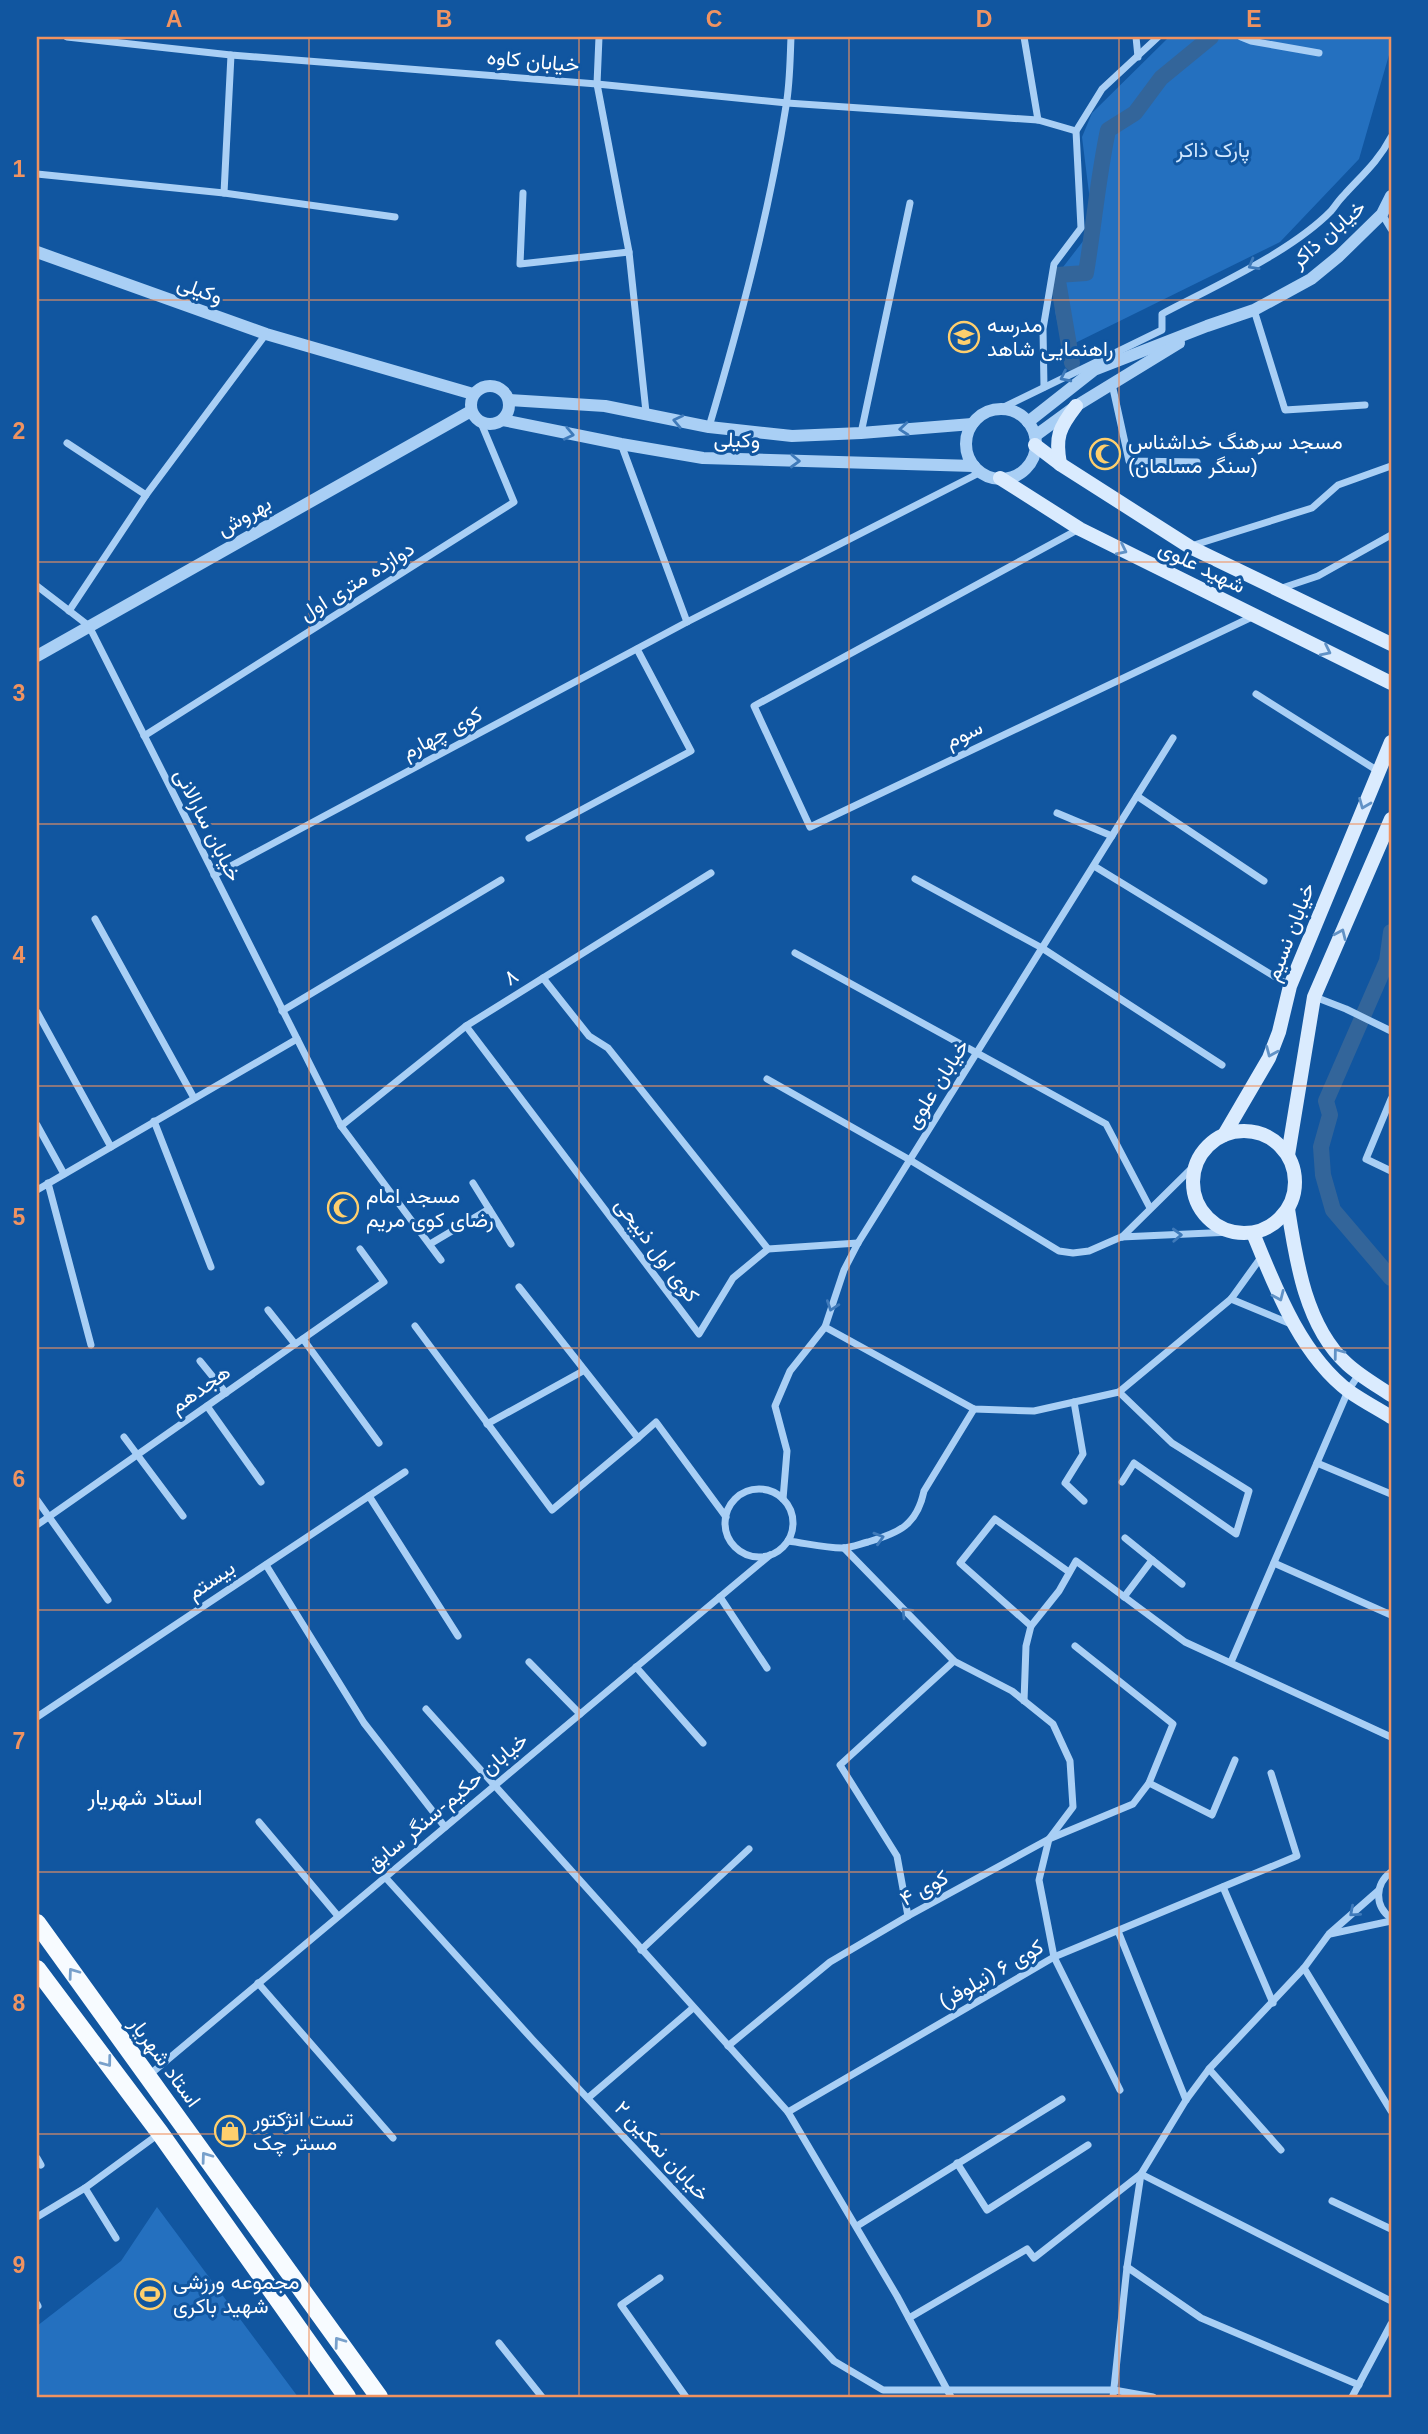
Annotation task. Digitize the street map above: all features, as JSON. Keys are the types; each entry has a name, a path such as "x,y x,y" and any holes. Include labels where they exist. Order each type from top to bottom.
{"main road":[{"path":"1060,464 1056,443 1063,422 1076,406"},
{"name":"شهید علوی","path":"1035,441 1060,464 1191,547 1391,645"},
{"name":"شهید علوی","path":"1000,478 1080,529 1391,683"},
{"name":"خیابان نسیم","path":"1224,1135 1269,1058 1279,1032 1290,986 1391,742"},
{"path":"1288,1155 1314,996 1391,819"},
{"path":"1242,1131 1260,1133 1276,1142 1288,1155 1294,1173 1294,1192 1288,1209 1273,1225 1253,1233 1232,1233 1213,1223 1199,1207 1192,1186 1195,1165 1206,1147 1224,1135 1242,1131"},
{"path":"1288,1209 1299,1276 1320,1328 1345,1362 1391,1395"},
{"path":"1253,1233 1292,1324 1325,1368 1348,1391 1391,1417"},
{"name":"استاد شهریار","path":"37,1923 379,2397"},
{"path":"37,1969 160,2133 347,2397"},
{"path":"255,2268 276,2253"},
{"path":"281,2305 302,2290"}],"street":[{"name":"خیابان کاوه","path":"67,37 122,40 231,55 597,84 787,103 1038,120 1076,131"},
{"path":"599,37 597,84 629,253 646,412"},
{"path":"709,426 736,336 772,177 787,103 791,37"},
{"path":"1024,37 1038,120"},
{"path":"1136,37 1139,57"},
{"path":"1044,387 1043,329 1054,264 1081,228 1076,131 1102,89 1158,37"},
{"path":"1241,37 1319,52"},
{"path":"224,193 231,55"},
{"path":"1000,409 1011,410 1028,422 1035,441 1028,465 1010,477 1000,478 977,469 968,456 967,434 980,416 1000,409 1162,330 1162,314 1236,275 1303,234 1330,212 1381,155 1391,137"},
{"path":"37,174 224,193 395,216"},
{"path":"523,193 520,264 629,253"},
{"name":"خیابان ذاکر","path":"1028,422 1094,370 1254,310 1311,279 1382,214 1391,196"},
{"path":"861,433 910,202"},
{"path":"1382,214 1391,229"},
{"name":"وکیلی","path":"37,252 267,334 473,394"},
{"path":"1254,310 1285,410 1364,405"},
{"name":"خیابان ذاکر","path":"1035,441 1076,406 1207,326"},
{"path":"69,611 146,495 267,334"},
{"path":"1112,384 1129,461 1197,462"},
{"path":"493,385 503,390 509,400 509,411 503,420 492,425 481,423 471,411 473,394 481,387 493,385"},
{"name":"وکیلی","path":"509,400 605,406 646,412 673,421 792,436 972,424"},
{"name":"بهروش","path":"37,656 471,411"},
{"name":"وکیلی","path":"503,420 703,458 977,469"},
{"name":"دوازده متری اول","path":"144,736 514,502 481,423"},
{"path":"67,443 146,495"},
{"path":"621,444 687,622"},
{"path":"1191,547 1312,508 1338,485 1391,466"},
{"name":"کوی چهارم","path":"214,875 977,469"},
{"name":"سوم","path":"1080,529 754,706 810,827 1254,616"},
{"path":"1279,589 1318,576 1391,535"},
{"path":"37,586 89,626"},
{"name":"خیابان سارالانی","path":"89,626 341,1126 441,1260"},
{"path":"529,838 691,751 637,649"},
{"path":"1256,694 1378,771"},
{"name":"خیابان علوی","path":"783,1499 787,1451 775,1406 790,1371 825,1326 844,1270 858,1243 1173,738"},
{"path":"1137,796 1264,881"},
{"path":"1057,813 1112,836"},
{"path":"1094,866 1290,986"},
{"name":"۸","path":"341,1126 466,1026 711,873"},
{"path":"915,879 1042,948 1222,1065"},
{"path":"282,1011 500,880"},
{"path":"95,919 194,1098"},
{"path":"795,953 1106,1124 1150,1208"},
{"path":"543,978 589,1036 608,1048 768,1249 858,1243"},
{"path":"1314,996 1391,1031"},
{"path":"37,1012 111,1147"},
{"name":"کوی اول ذبیحی","path":"466,1026 699,1334 733,1278 768,1249"},
{"path":"37,1190 297,1038"},
{"path":"767,1079 910,1160 1059,1251 1089,1251 1121,1237 1195,1165"},
{"path":"1391,1099 1366,1160 1391,1171"},
{"path":"154,1121 211,1267"},
{"path":"37,1125 64,1174"},
{"path":"48,1183 91,1345"},
{"path":"473,1183 511,1244"},
{"path":"429,1244 489,1209"},
{"path":"1121,1237 1232,1233"},
{"name":"هجدهم","path":"37,1525 384,1282 360,1249"},
{"path":"825,1326 974,1409 1034,1411 1119,1392 1231,1299 1262,1255"},
{"path":"519,1287 638,1438"},
{"path":"1231,1299 1292,1324"},
{"path":"268,1310 295,1345"},
{"path":"415,1326 552,1510 656,1422 726,1517"},
{"path":"303,1339 379,1443"},
{"path":"200,1362 226,1393"},
{"path":"486,1424 583,1371"},
{"path":"1231,1662 1348,1391 1359,1373"},
{"path":"1119,1392 1172,1443 1249,1491 1236,1534 1134,1463 1122,1482"},
{"path":"1074,1402 1083,1454 1065,1483 1084,1501"},
{"path":"206,1406 261,1482"},
{"path":"788,1541 844,1548 902,1529 914,1518 924,1491 974,1409"},
{"path":"124,1437 183,1516"},
{"path":"1317,1463 1391,1494"},
{"name":"بیستم","path":"37,1717 405,1472"},
{"path":"764,1490 783,1499 790,1508 793,1519 788,1541 780,1550 758,1557 737,1549 729,1540 726,1528 726,1517 735,1499 744,1493 764,1490"},
{"path":"369,1496 458,1636"},
{"path":"37,1500 108,1600"},
{"path":"1031,1626 960,1563 995,1519 1069,1572"},
{"path":"1125,1538 1182,1584"},
{"path":"844,1548 954,1661 1012,1691 1053,1724 1070,1761 1073,1807 1049,1839 1039,1880 1054,1957 1119,2090"},
{"name":"خیابان حکیم-سنگر سابق","path":"147,2076 770,1555"},
{"path":"1124,1597 1152,1560"},
{"path":"1024,1701 1027,1646 1031,1626 1059,1591 1076,1561 1185,1642 1391,1737"},
{"path":"1274,1563 1391,1615"},
{"path":"266,1564 364,1723 445,1826"},
{"path":"720,1597 767,1668"},
{"path":"1075,1646 1173,1724 1149,1783 1212,1815 1235,1759"},
{"path":"908,1916 897,1856 840,1765 954,1661"},
{"path":"529,1662 580,1714"},
{"path":"636,1667 703,1743"},
{"path":"426,1709 788,2112 857,2225 951,2397"},
{"name":"کوی ۶ (نیلوفر)","path":"788,2112 1054,1957 1297,1856 1271,1773"},
{"name":"کوی ۴","path":"728,2046 830,1962 1049,1839 1133,1804 1149,1783"},
{"path":"259,1822 338,1916"},
{"path":"641,1950 749,1849"},
{"path":"1329,1934 1391,1919 1381,1908 1378,1891 1381,1882 1391,1871"},
{"name":"خیابان نمکین ۲","path":"385,1877 834,2361 883,2390"},
{"path":"1223,1887 1273,2003"},
{"path":"909,2318 1027,2249 1034,2258 1141,2174 1209,2068 1273,2003 1329,1934 1378,1891"},
{"path":"1118,1931 1186,2100"},
{"path":"1304,1968 1391,2110"},
{"path":"258,1983 393,2138"},
{"path":"588,2098 694,2008"},
{"path":"1209,2068 1281,2150"},
{"path":"857,2225 1062,2099"},
{"path":"37,2217 85,2188 160,2133"},
{"path":"957,2163 987,2210 1088,2146"},
{"path":"1114,2394 1127,2267 1141,2174"},
{"path":"1141,2174 1391,2301"},
{"path":"85,2188 116,2238"},
{"path":"1332,2201 1391,2230"},
{"path":"1127,2267 1201,2318 1359,2385"},
{"path":"660,2278 621,2305 686,2397"},
{"path":"1352,2397 1391,2324"},
{"path":"499,2343 542,2397"},
{"path":"873,2397 883,2390 945,2389 1153,2397"}],"green space":[{"name":"پارک ذاکر","path":"1169,37 1391,37 1391,48 1359,159 1280,242 1063,349 1055,311 1060,271 1087,236 1092,217 1082,137 1092,113"},
{"name":"مجموعه ورزشی شهید باکری","path":"157,2207 298,2397 37,2397 37,2326 121,2261"}],"waterway":[{"path":"1072,363 1057,275 1086,273 1108,130 1135,113 1161,78 1211,37"},
{"path":"1391,932 1387,961 1326,1101 1330,1115 1321,1147 1323,1175 1333,1210 1391,1278"}],"place":[{"name":"مدرسه راهنمایی شاهد","path":"964,337"},
{"name":"مسجد سرهنگ خداشناس (سنگر مسلمان)","path":"1105,454"},
{"name":"مسجد امام رضای کوی مریم","path":"343,1208"},
{"name":"تست انژکتور مستر چک","path":"230,2131"},
{"name":"مجموعه ورزشی شهید باکری","path":"150,2294"}],"district":[{"name":"استاد شهریار","path":"145,1797"}]}
